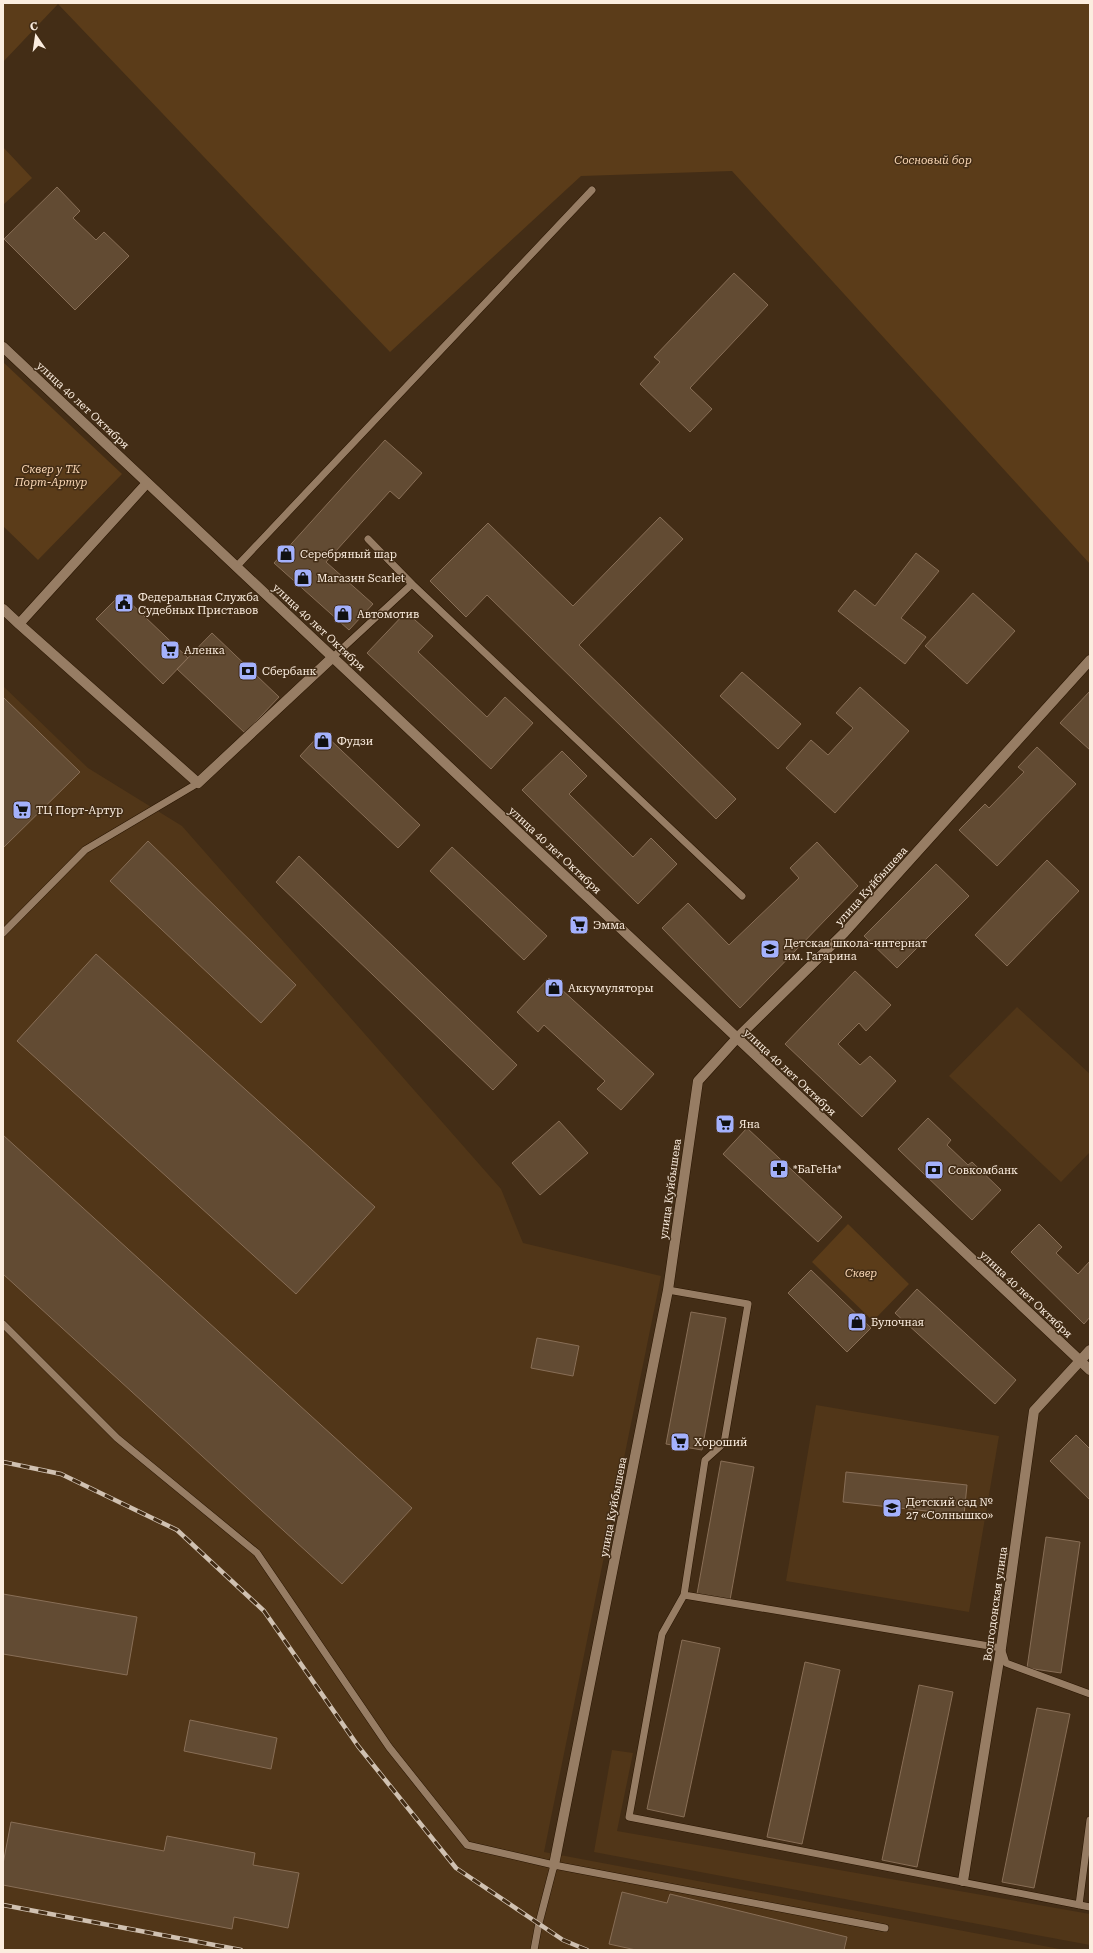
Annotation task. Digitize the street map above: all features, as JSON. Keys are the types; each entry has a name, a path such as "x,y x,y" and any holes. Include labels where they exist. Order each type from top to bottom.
{"street":[{"name":"улица 40 лет Октября","path":"3,347 1090,1370"},
{"path":"19,624 148,483"},
{"path":"3,609 198,783 333,657"},
{"name":"улица Куйбышева","path":"554,1865 668,1290 698,1081 737,1038 844,933 1090,660"},
{"name":"Волгодонская улица","path":"963,1882 1001,1648 1034,1411 1090,1350"}],"lane":[{"path":"237,566 592,190"},
{"path":"368,539 412,584 742,896"},
{"path":"333,657 412,584"},
{"path":"3,933 85,850 198,783"},
{"path":"668,1290 748,1304 724,1443 705,1460 684,1595 662,1634 629,1817 1090,1907"},
{"path":"3,1324 117,1438 258,1553 389,1747 467,1845 554,1865 885,1928"},
{"path":"684,1595 1001,1648 1006,1663 1090,1694"},
{"path":"1079,1905 1090,1820"},
{"path":"534,1950 539,1923 554,1865"}],"shaded area":[{"path":"3,686 88,768 182,826 501,1189 523,1243 661,1276 544,1852 1065,1950 3,1950"},
{"path":"1017,1007 1090,1074 1090,1152 1061,1182 949,1076"},
{"name":"Детский сад № 27 «Солнышко»","path":"816,1405 999,1436 969,1612 786,1581"},
{"path":"612,1750 633,1753 617,1831 1090,1914 1090,1945 594,1852"}],"green space":[{"name":"Сосновый бор","path":"3,3 1090,3 1090,564 732,171 581,176 390,352 58,4 3,62"},
{"path":"3,147 32,178 3,205"},
{"name":"Сквер у ТК Порт-Артур","path":"3,362 122,474 38,560 3,526"},
{"name":"Сквер","path":"848,1224 909,1284 873,1321 812,1262"}],"building":[{"path":"57,187 80,211 73,218 96,240 104,232 129,256 75,310 4,239"},
{"path":"734,273 768,305 690,388 712,409 690,432 640,384 660,362 654,357"},
{"path":"385,440 422,473 399,499 390,491 326,562 373,604 349,630 274,563"},
{"path":"660,517 683,539 579,645 736,799 716,819 487,595 466,617 430,581 488,523 573,606"},
{"path":"916,553 939,571 901,618 926,637 905,664 838,611 855,590 875,606"},
{"path":"973,593 1015,631 967,684 925,646"},
{"path":"121,594 188,658 163,684 96,619"},
{"path":"406,612 433,636 418,652 487,717 505,697 533,723 491,769 367,653"},
{"path":"212,633 279,697 245,733 177,669"},
{"path":"742,672 801,724 778,749 720,696"},
{"path":"860,687 909,731 835,813 786,768 811,740 828,755 853,728 836,713"},
{"path":"1090,691 1090,750 1060,723"},
{"name":"ТЦ Порт-Артур","path":"3,697 80,772 3,848"},
{"path":"322,732 420,825 398,848 300,756"},
{"path":"1037,747 1076,784 997,866 959,830 985,804 989,808 1024,772 1018,767"},
{"path":"562,751 587,776 569,794 633,857 651,838 677,864 638,904 522,790"},
{"path":"148,841 296,985 261,1023 110,881"},
{"path":"817,842 858,886 740,1008 662,928 688,903 729,945 799,878 790,868"},
{"path":"452,847 547,936 524,960 430,871"},
{"path":"299,856 517,1065 493,1090 276,882"},
{"path":"1047,860 1079,891 1007,966 975,935"},
{"path":"936,864 969,896 897,968 864,936"},
{"path":"96,954 375,1207 296,1294 17,1041"},
{"path":"855,971 891,1005 866,1031 859,1023 838,1044 860,1065 870,1056 896,1081 862,1117 785,1044"},
{"path":"549,978 654,1074 621,1110 597,1089 605,1081 544,1025 538,1032 517,1012"},
{"path":"928,1118 951,1140 947,1145 968,1165 972,1162 1001,1190 972,1220 898,1149"},
{"path":"559,1121 588,1153 540,1195 512,1163"},
{"path":"747,1128 842,1217 818,1242 723,1154"},
{"path":"3,1135 412,1508 342,1584 3,1274"},
{"path":"1039,1224 1062,1247 1056,1253 1078,1274 1090,1261 1090,1317 1084,1324 1011,1252"},
{"path":"811,1270 871,1328 847,1352 788,1293"},
{"path":"917,1289 1016,1380 995,1404 895,1313"},
{"path":"691,1312 726,1318 702,1450 666,1444"},
{"path":"537,1338 579,1346 573,1376 531,1368"},
{"path":"1076,1435 1090,1449 1090,1500 1050,1461"},
{"path":"721,1461 754,1467 730,1600 697,1594"},
{"path":"846,1472 967,1485 964,1515 843,1502"},
{"path":"1046,1537 1080,1542 1061,1673 1027,1668"},
{"path":"3,1594 137,1617 127,1675 3,1654"},
{"path":"682,1640 720,1648 684,1817 647,1809"},
{"path":"805,1662 840,1670 802,1844 767,1837"},
{"path":"919,1685 953,1692 917,1867 882,1860"},
{"path":"1037,1708 1070,1714 1034,1888 1002,1882"},
{"path":"190,1720 277,1738 271,1769 184,1751"},
{"path":"11,1822 164,1851 167,1836 255,1853 253,1865 299,1873 288,1928 234,1917 232,1929 3,1885 3,1864"},
{"path":"622,1892 667,1903 670,1894 847,1937 844,1950 636,1950 609,1944"}],"railway":[{"path":"3,1462 61,1474 177,1530 264,1611 358,1746 456,1868 563,1940 587,1950"},
{"path":"3,1905 241,1950"}],"place":[{"name":"Серебряный шар","path":"286,554"},
{"name":"Магазин Scarlet","path":"303,578"},
{"name":"Федеральная Служба Судебных Приставов","path":"124,603"},
{"name":"Автомотив","path":"343,614"},
{"name":"Аленка","path":"170,650"},
{"name":"Сбербанк","path":"248,671"},
{"name":"Фудзи","path":"323,741"},
{"name":"ТЦ Порт-Артур","path":"22,810"},
{"name":"Эмма","path":"579,925"},
{"name":"Детская школа-интернат им. Гагарина","path":"770,949"},
{"name":"Аккумуляторы","path":"554,988"},
{"name":"Яна","path":"725,1124"},
{"name":"*БаГеНа*","path":"779,1169"},
{"name":"Совкомбанк","path":"934,1170"},
{"name":"Булочная","path":"857,1322"},
{"name":"Хороший","path":"680,1442"},
{"name":"Детский сад № 27 «Солнышко»","path":"892,1508"}]}
